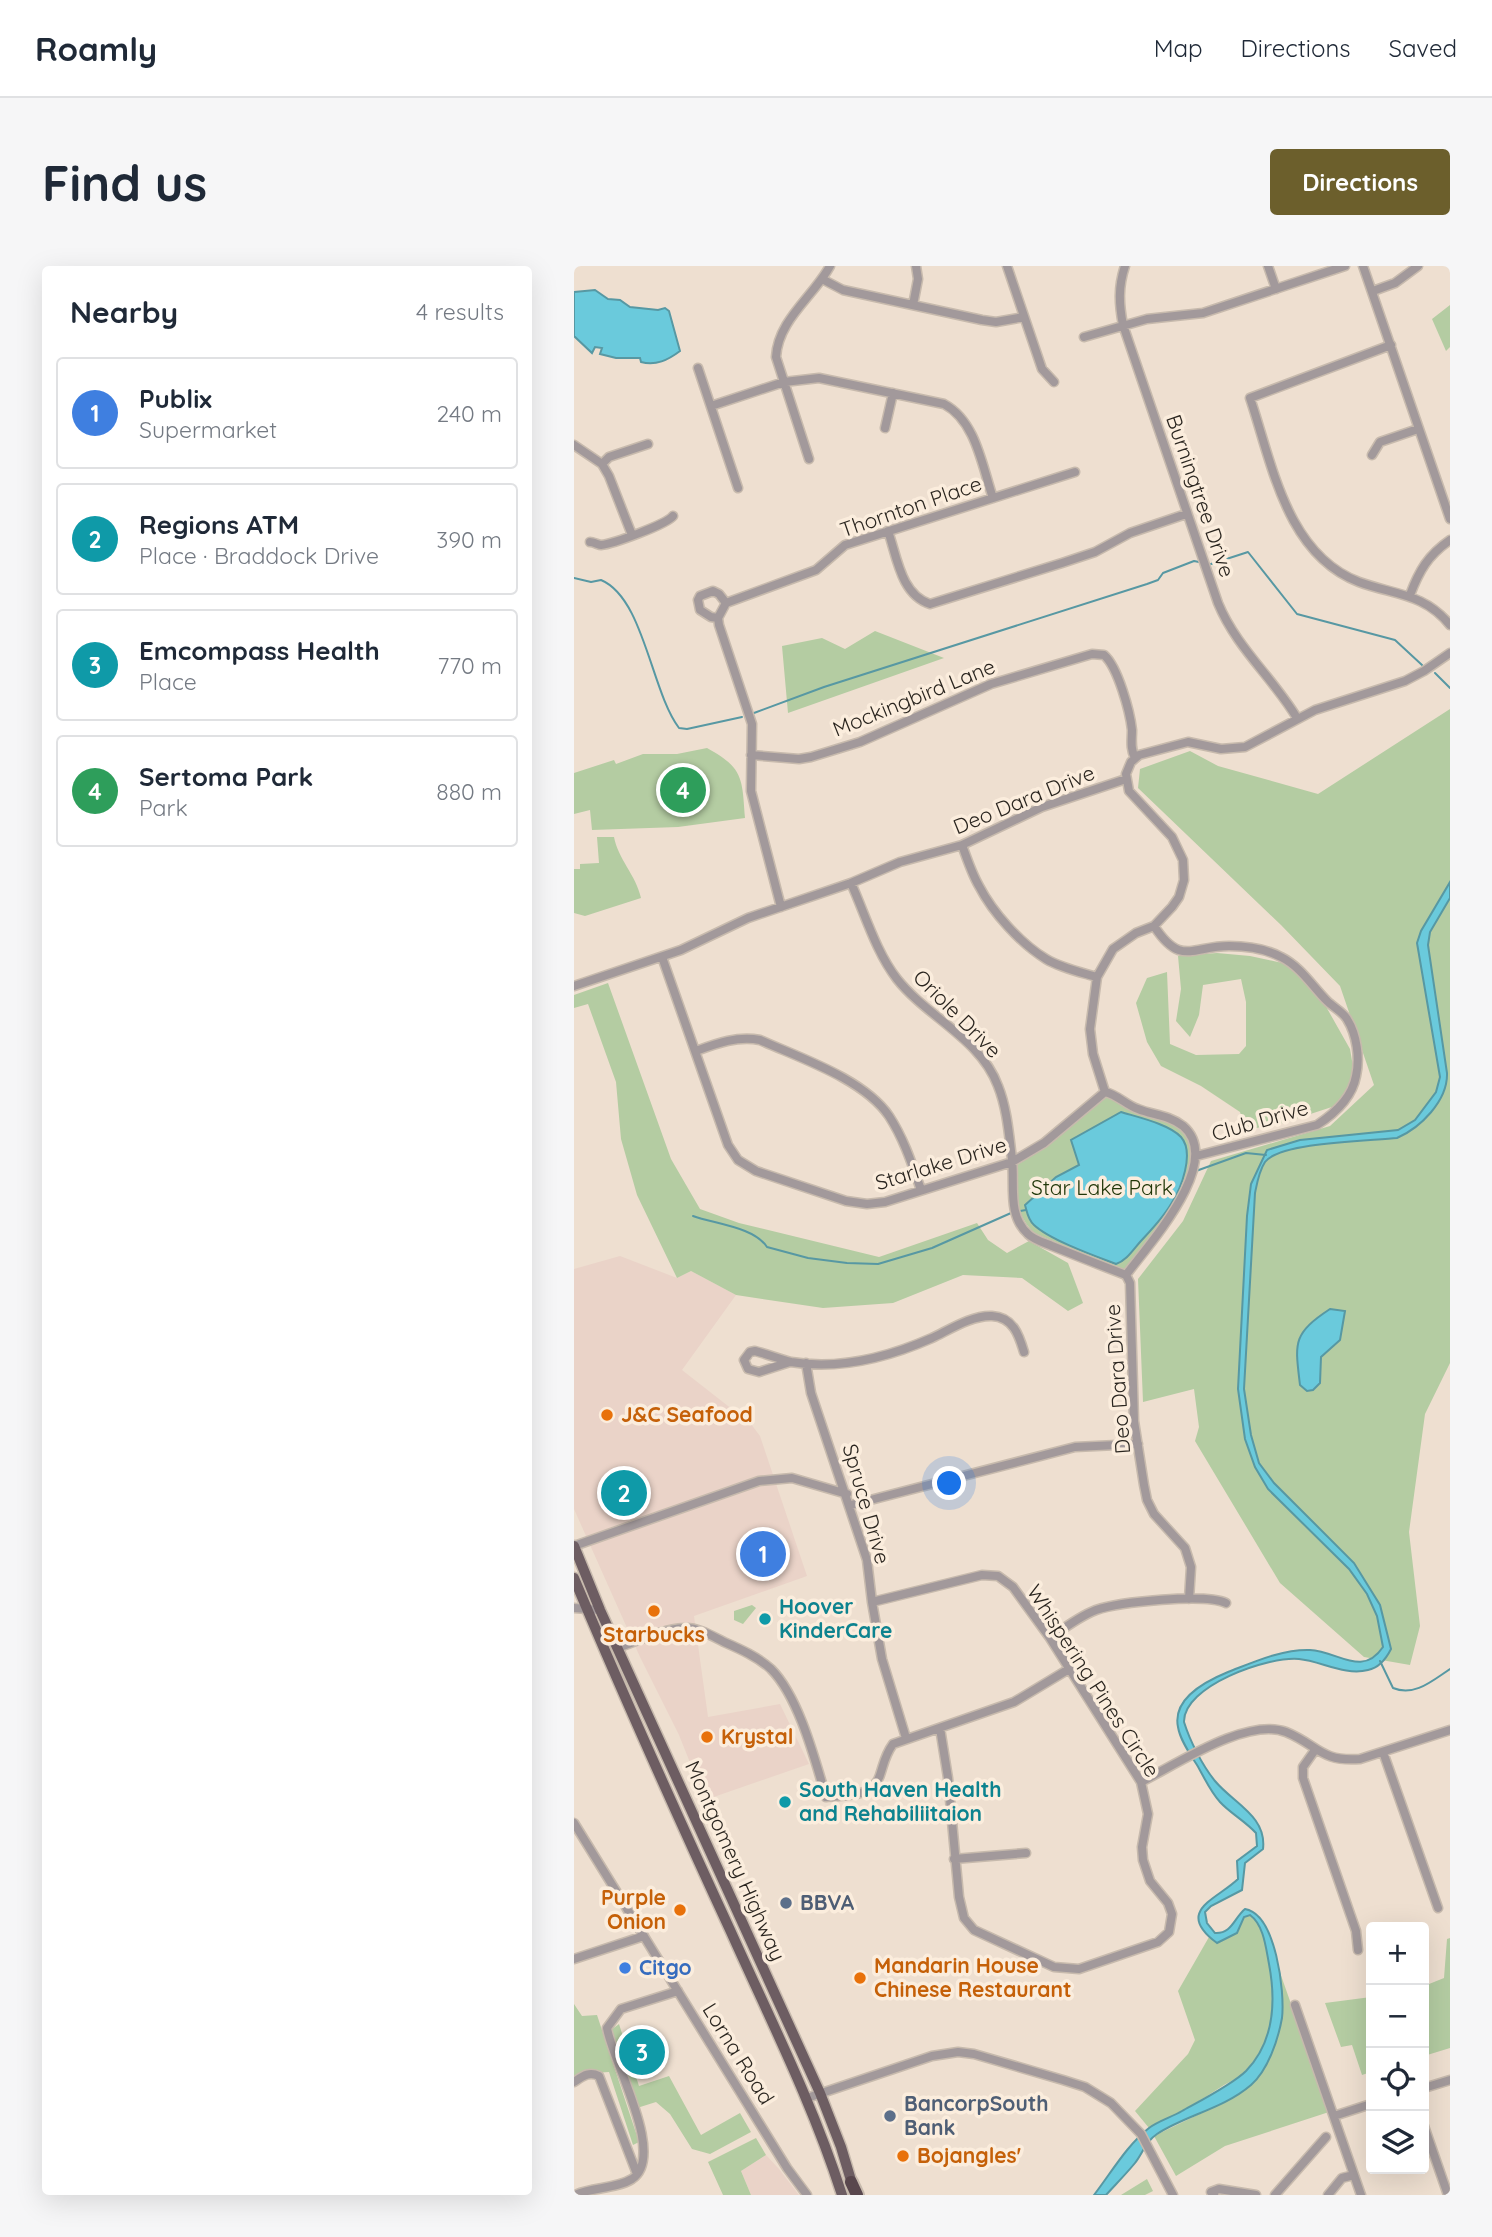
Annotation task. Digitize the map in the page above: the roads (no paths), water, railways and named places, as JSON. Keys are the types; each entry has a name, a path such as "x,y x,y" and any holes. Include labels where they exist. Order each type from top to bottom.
{"main road":[{"name":"Montgomery Highway","path":"574,1546 617,1648 820,2093 854,2191"},
{"name":"Montgomery Highway","path":"574,1578 807,2098 842,2195"}],"street":[{"path":"809,458 776,357 780,335 831,266"},
{"path":"913,304 918,279 916,266"},
{"path":"1007,266 1042,369 1054,382"},
{"name":"Burningtree Drive","path":"1125,266 1120,280 1119,304 1123,325 1186,514 1228,625 1297,718"},
{"path":"1268,266 1276,289"},
{"path":"1084,337 1147,318 1203,313 1345,266"},
{"path":"1363,266 1450,519"},
{"path":"1373,291 1395,283 1418,266"},
{"path":"822,279 843,290 996,322 1024,317"},
{"path":"1391,345 1250,398 1284,503 1304,539 1325,561 1350,578 1409,595 1436,610 1450,625"},
{"path":"698,368 738,488"},
{"path":"711,406 784,382 819,378 944,404 960,416 970,431 993,498"},
{"path":"885,428 893,393"},
{"path":"1372,455 1380,442 1418,429"},
{"path":"602,464 609,457 648,444"},
{"path":"574,445 602,464 632,535"},
{"name":"Thornton Place","path":"726,603 816,570 839,548 1075,472"},
{"path":"888,531 908,590 919,601 930,604 1062,564 1094,552 1130,533 1186,514"},
{"path":"590,542 600,545 632,535 669,522 673,516"},
{"path":"1409,595 1419,570 1436,550 1450,540"},
{"path":"718,618 700,610 700,596 713,591 726,603 718,618 719,625 752,723 751,791 781,907"},
{"path":"1126,779 1128,768 1135,758 1188,742 1221,749 1236,749 1255,742 1315,710 1405,681 1450,653"},
{"name":"Mockingbird Lane","path":"751,755 799,759 811,757 860,742 991,684 1092,654 1104,655 1115,671 1129,717 1135,758"},
{"name":"Deo Dara Drive","path":"574,986 662,957 748,918 852,883 900,862 962,845 1042,807 1126,779 1129,791 1172,837 1183,860 1184,880 1179,897 1154,926 1136,933 1113,949 1097,977 1090,1029 1093,1054 1105,1092"},
{"path":"962,845 985,897 1029,946 1059,965 1097,977"},
{"name":"Oriole Drive","path":"852,883 882,954 896,978 919,1002 968,1044 985,1062 998,1084 1012,1162 1013,1202 1018,1222 1030,1236 1126,1275"},
{"name":"Club Drive","path":"1154,926 1161,937 1178,950 1196,952 1227,946 1241,947 1261,950 1287,961 1303,973 1328,1002 1346,1017 1354,1034 1358,1057 1356,1076 1349,1094 1330,1116 1317,1125 1196,1156"},
{"name":"Starlake Drive","path":"662,957 728,1145 738,1160 756,1171 846,1201 867,1204 885,1202 1012,1162 1044,1143 1105,1092"},
{"path":"696,1051 727,1040 760,1040 858,1087 887,1114 905,1144 921,1190"},
{"path":"1105,1092 1114,1094 1135,1109 1173,1120 1185,1128 1196,1156"},
{"name":"Deo Dara Drive","path":"1189,1599 1189,1559 1183,1544 1154,1514 1147,1500 1132,1396 1130,1283 1126,1275 1178,1205 1191,1176 1196,1156"},
{"path":"790,1362 759,1372 748,1369 744,1360 755,1350 790,1362 806,1363 852,1362 881,1357 977,1318 992,1315 1007,1321 1017,1330 1024,1352"},
{"name":"Spruce Drive","path":"806,1363 811,1392 847,1493 867,1560 886,1673 906,1738"},
{"path":"851,1505 1075,1447 1138,1444"},
{"path":"574,1546 759,1481 792,1478 847,1493"},
{"name":"Whispering Pines Circle","path":"872,1602 982,1575 994,1575 1013,1587 1050,1638 1142,1782 1148,1814 1142,1847 1143,1860 1150,1881 1168,1903 1172,1914 1168,1932 1158,1942 1079,1969 1054,1967 974,1930 964,1919 959,1898 948,1778 940,1728"},
{"path":"1050,1638 1089,1613 1115,1605 1189,1599 1213,1599 1226,1603"},
{"path":"574,1608 600,1610"},
{"path":"617,1648 668,1631 688,1628 702,1631 756,1658 777,1676 789,1698 816,1757 826,1797 862,1793 871,1789 877,1783 886,1754 893,1744 1014,1702 1069,1669"},
{"path":"1142,1782 1237,1734 1259,1729 1284,1732 1332,1758 1348,1760 1383,1752 1450,1730"},
{"path":"1315,1750 1303,1768 1303,1778 1356,1931 1358,1950"},
{"path":"1383,1752 1438,1908"},
{"name":"Lorna Road","path":"574,1824 787,2168 807,2195"},
{"path":"954,1859 1026,1853"},
{"path":"574,1959 644,1936"},
{"path":"575,2195 630,2180 638,2174 644,2158 644,2145 607,2028 621,2009 678,1991"},
{"path":"1295,2005 1361,2195"},
{"path":"807,2098 932,2056 958,2052 974,2054 1084,2087 1111,2104 1141,2134 1173,2195"},
{"path":"574,2082 586,2074 593,2073 599,2077 638,2174"},
{"path":"1429,2086 1450,2080"},
{"path":"1334,2116 1366,2106"},
{"path":"1275,2195 1326,2137"},
{"path":"1429,2140 1448,2195"},
{"path":"1328,2195 1342,2178 1354,2175"},
{"path":"1210,2194 1219,2189 1256,2195"}],"water":[{"path":"595,290 608,299 620,300 630,307 658,310 665,308 669,311 680,351 657,363 641,362 640,358 616,358 600,354 602,348 595,347 592,353 574,336 574,292"},
{"path":"1450,882 1450,898 1430,932 1428,945 1447,1073 1443,1094 1438,1103 1415,1128 1397,1138 1306,1146 1274,1155 1263,1166 1255,1193 1244,1389 1251,1435 1259,1463 1274,1483 1354,1563 1380,1605 1391,1649 1378,1665 1359,1671 1342,1670 1299,1659 1285,1659 1249,1668 1212,1685 1187,1709 1184,1722 1201,1760 1222,1789 1254,1819 1263,1838 1263,1849 1245,1863 1242,1890 1211,1906 1205,1912 1207,1923 1215,1933 1221,1933 1232,1925 1245,1909 1256,1914 1264,1924 1280,1973 1282,2018 1271,2054 1251,2085 1229,2100 1157,2134 1106,2195 1094,2195 1126,2151 1149,2128 1216,2092 1246,2071 1262,2047 1271,2020 1269,1964 1264,1938 1255,1919 1250,1915 1244,1917 1237,1933 1217,1943 1199,1922 1203,1907 1238,1879 1237,1861 1257,1846 1256,1833 1224,1806 1210,1789 1181,1737 1178,1727 1180,1707 1192,1692 1210,1680 1268,1657 1310,1650 1358,1662 1367,1661 1383,1647 1377,1616 1367,1594 1349,1569 1268,1489 1255,1467 1245,1439 1238,1389 1247,1216 1251,1184 1267,1150 1300,1140 1398,1130 1415,1120 1436,1092 1440,1077 1417,943 1421,931"},
{"name":"Star Lake Park","path":"1121,1112 1176,1132 1185,1144 1187,1161 1179,1189 1168,1209 1129,1255 1116,1264 1041,1231 1030,1221 1025,1205 1056,1177 1079,1165 1071,1140"},
{"path":"1330,1309 1345,1311 1340,1340 1321,1357 1320,1383 1313,1390 1307,1391 1300,1385 1297,1359 1299,1341 1302,1333"}],"waterway":[{"path":"1211,564 1248,552 1297,614 1395,640 1422,665"},
{"path":"754,713 824,687 1147,584 1158,580 1163,573 1194,561 1199,562"},
{"path":"574,578 591,582 601,580 616,590 637,625 669,712 679,728 687,729 742,717"},
{"path":"1435,673 1450,688"},
{"path":"1196,1171 1246,1153 1266,1155"},
{"path":"1020,1211 1026,1210"},
{"path":"693,1216 744,1231 761,1240 767,1247 808,1258 878,1264 932,1248 1011,1213"},
{"path":"1380,1661 1393,1688 1401,1690 1416,1689 1450,1669"}],"place":[{"name":"Sertoma Park","path":"683,790"},
{"name":"J&C Seafood","path":"607,1415"},
{"name":"Regions ATM","path":"624,1493"},
{"name":"Publix","path":"763,1554"},
{"name":"Starbucks","path":"654,1611"},
{"name":"Hoover KinderCare","path":"765,1619"},
{"name":"Krystal","path":"707,1737"},
{"name":"South Haven Health and Rehabiliitaion","path":"785,1802"},
{"name":"BBVA","path":"786,1903"},
{"name":"Purple Onion","path":"680,1910"},
{"name":"Citgo","path":"625,1968"},
{"name":"Mandarin House Chinese Restaurant","path":"860,1978"},
{"name":"Emcompass Health","path":"642,2052"},
{"name":"BancorpSouth Bank","path":"890,2116"},
{"name":"Bojangles'","path":"903,2156"}]}
